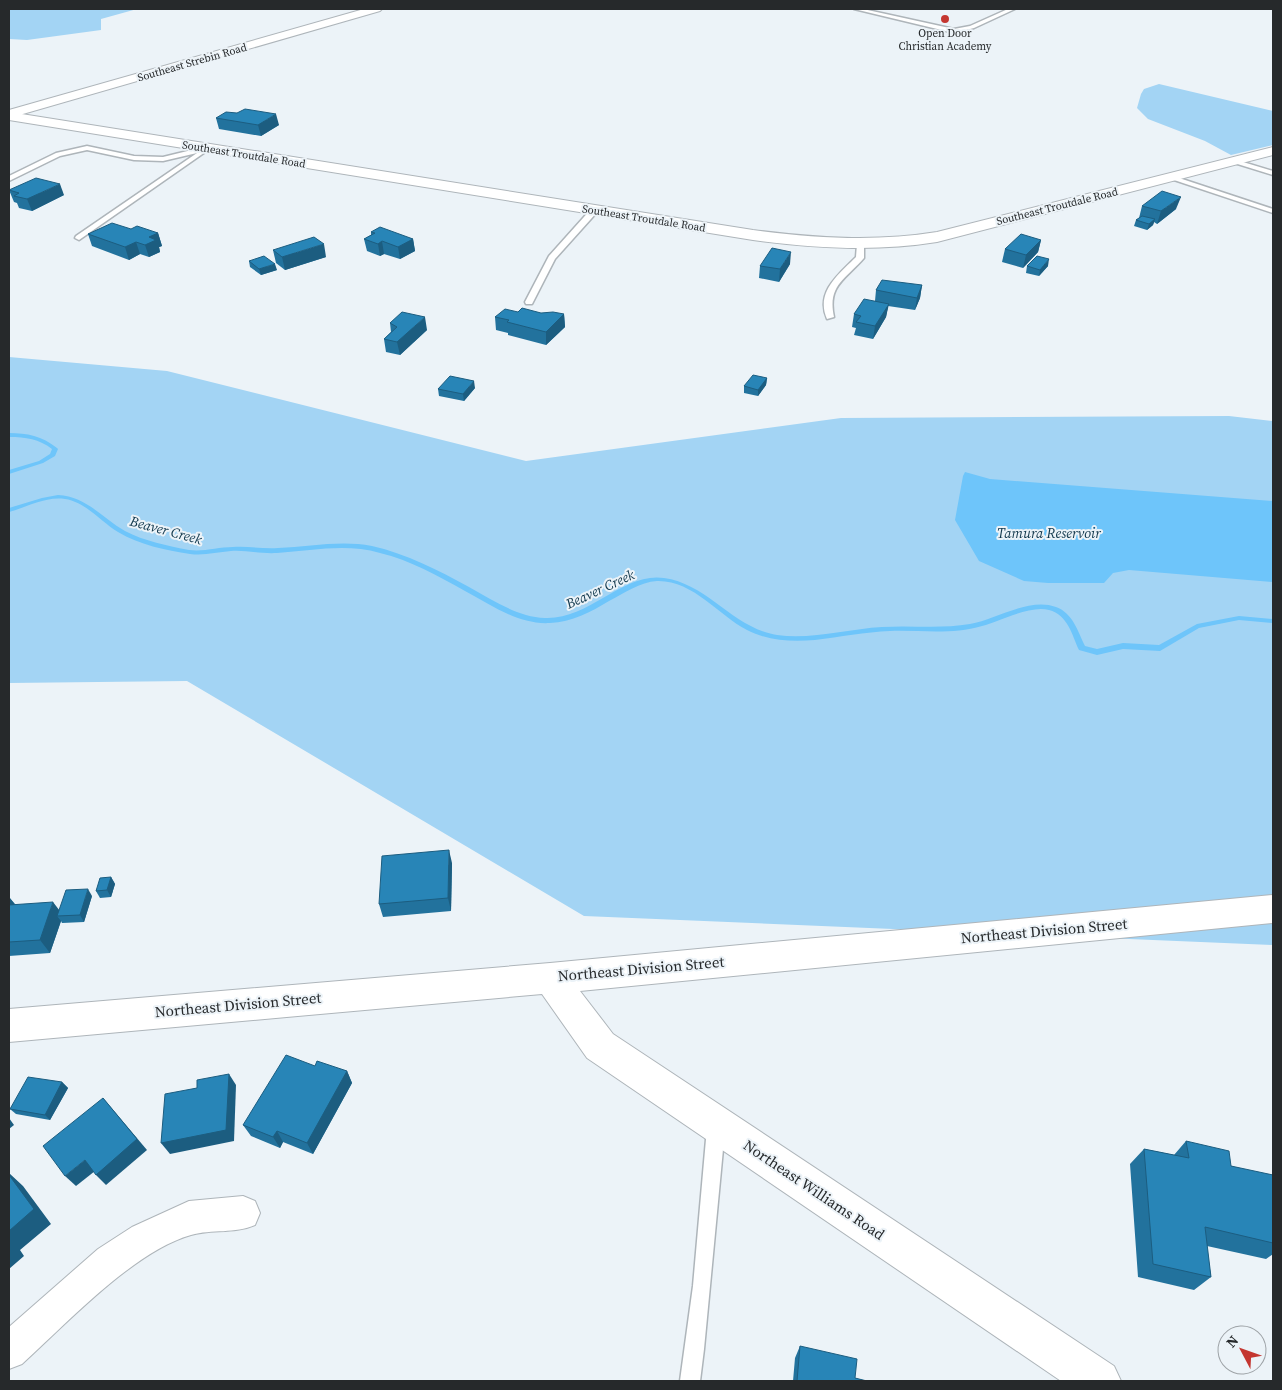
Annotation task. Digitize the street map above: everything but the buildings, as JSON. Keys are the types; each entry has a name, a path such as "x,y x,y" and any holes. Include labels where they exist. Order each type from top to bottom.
{"main road":[{"name":"Southeast Strebin Road","path":"9,115 376,9"},
{"name":"Southeast Troutdale Road","path":"9,115 753,235 813,243 860,246 937,237 1273,150"},
{"name":"Northeast Division Street","path":"9,1026 550,978 1273,909"},
{"name":"Northeast Williams Road","path":"550,978 600,1046 1090,1379"}],"street":[{"path":"9,1351 110,1261 144,1239 189,1218 243,1213"}],"lane":[{"path":"857,9 954,30 972,27 1012,9"},
{"path":"9,179 58,154 87,148 134,158 163,159 208,148"},
{"path":"79,238 208,148"},
{"path":"1233,161 1273,174"},
{"path":"1170,177 1273,211"},
{"path":"529,302 552,258 595,210"},
{"path":"830,317 825,303 829,290 860,258 860,246"},
{"path":"690,1381 701,1310 706,1219 716,1124"}],"shaded area":[{"path":"9,9 137,9 101,19 101,30 27,40 9,39"},
{"path":"1159,84 1273,111 1273,145 1231,155 1205,141 1148,119 1137,108 1141,94 1144,89"},
{"path":"9,357 167,371 526,461 841,418 1229,416 1273,421 1273,945 584,916 187,681 9,683"}],"water":[{"name":"Tamura Reservoir","path":"965,472 990,479 1273,501 1273,582 1129,570 1113,573 1104,583 1024,581 979,561 955,520"}],"waterway":[{"name":"Beaver Creek","path":"9,435 34,437 55,449 53,455 41,462 9,472"},
{"name":"Beaver Creek","path":"9,510 44,499 65,497 81,502 131,537 191,552 226,549 279,551 345,545 370,548 404,558 425,567 500,607 535,620 547,621 578,615 633,585 659,579 672,581 694,590 752,630 766,635 790,639 881,629 947,629 968,627 1023,610 1043,607 1052,608 1064,615 1071,624 1082,648 1097,652 1123,646 1160,648 1197,626 1239,618 1273,621"}],"place":[{"name":"Open Door Christian Academy","path":"945,19"}]}
